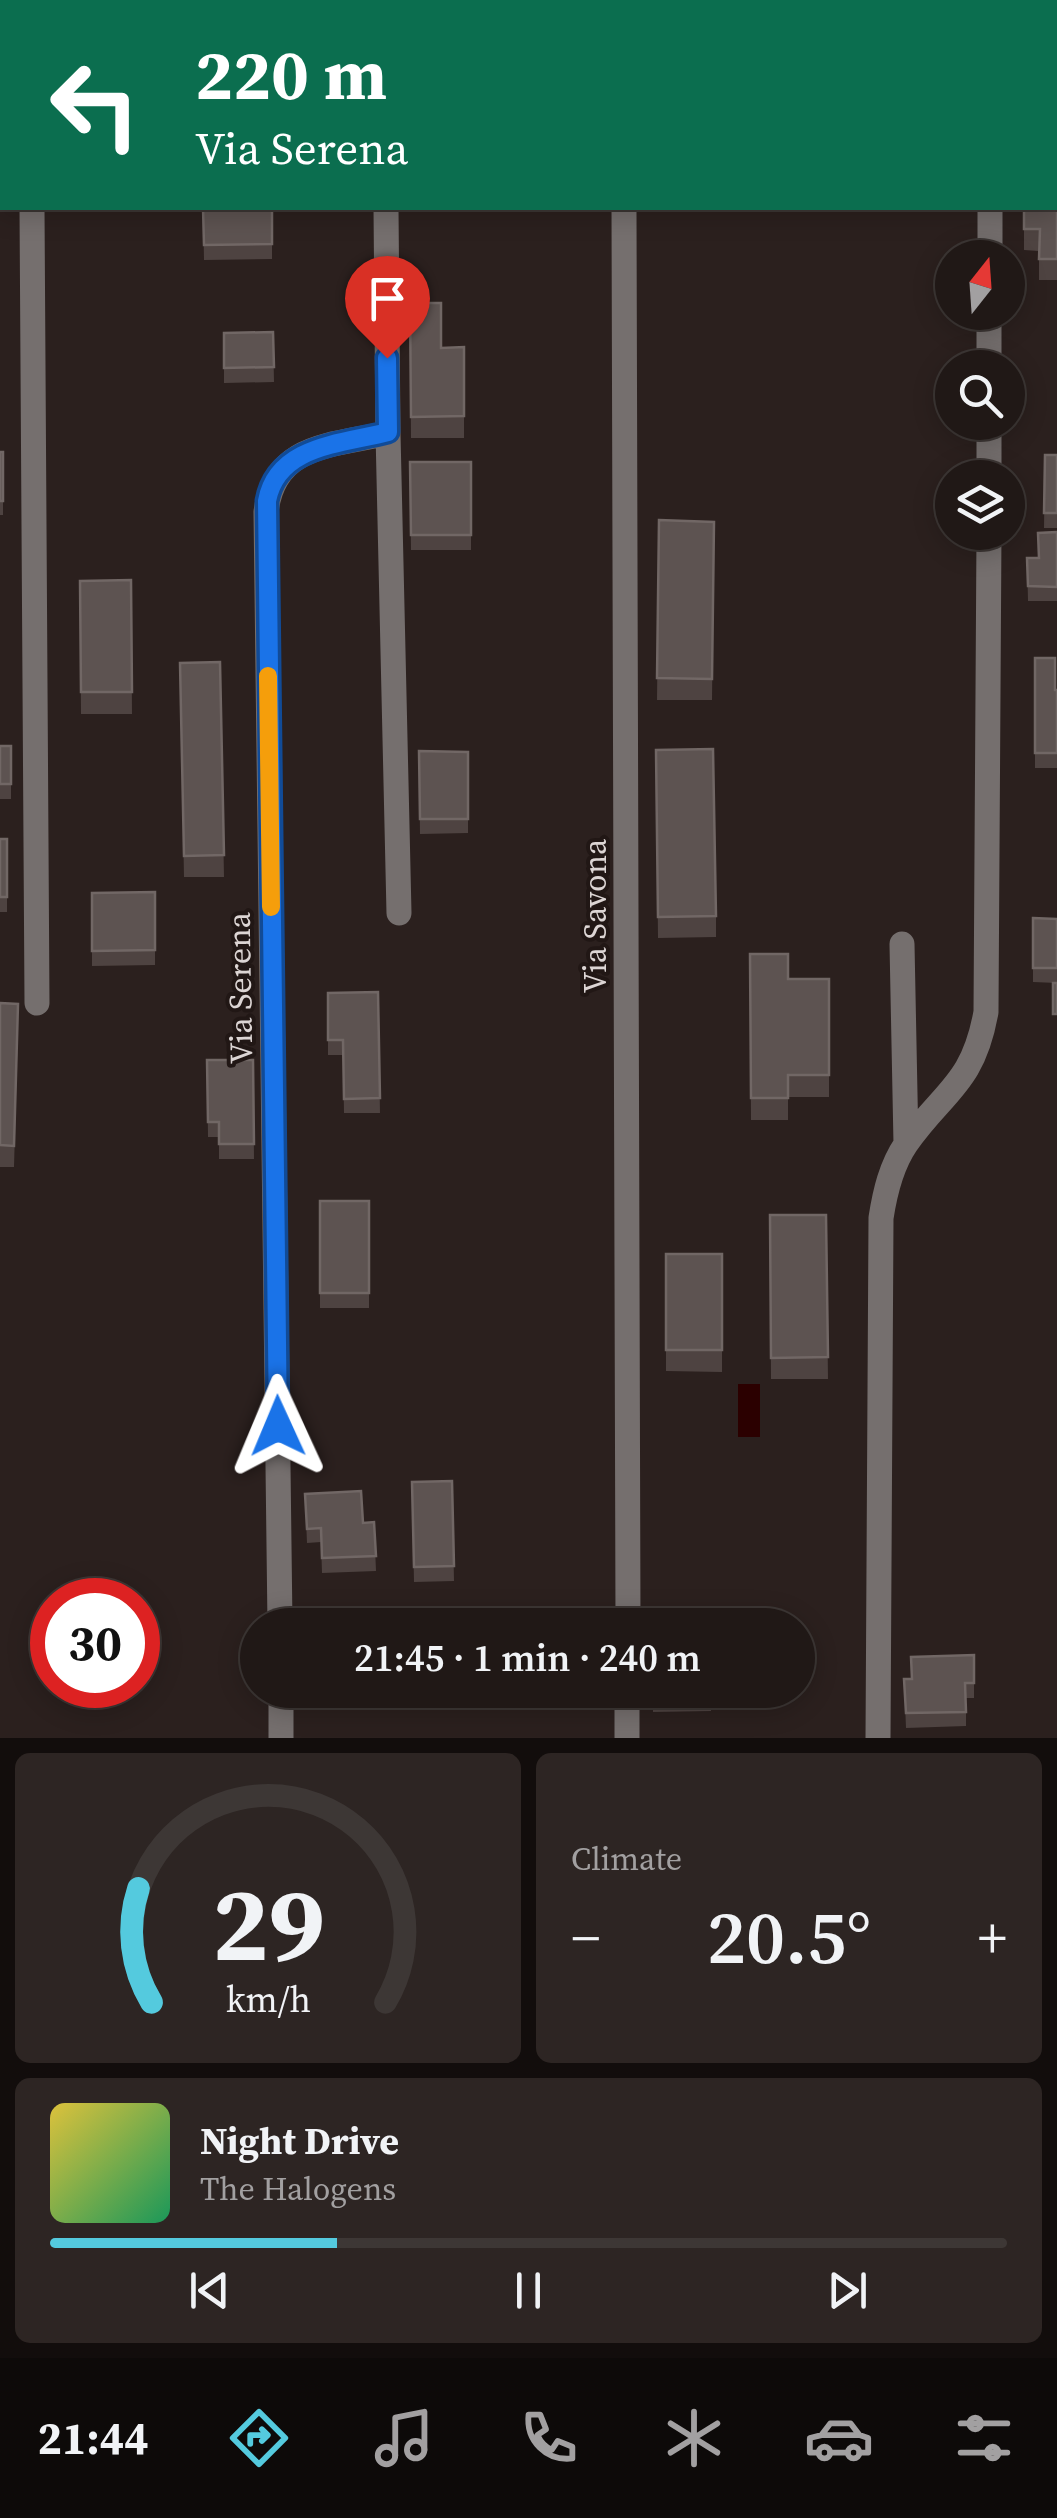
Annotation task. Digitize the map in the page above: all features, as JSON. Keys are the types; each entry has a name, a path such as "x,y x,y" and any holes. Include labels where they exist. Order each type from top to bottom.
{"street":[{"path":"32,210 38,1003"},
{"path":"386,210 399,913"},
{"name":"Via Savona","path":"624,210 628,1608"},
{"path":"990,210 990,240"},
{"name":"Via Serena","path":"280,1608 266,512 275,476 294,458 388,432"},
{"path":"878,1738 879,1240 884,1196 906,1144 962,1080 978,1045 986,1012 989,550"},
{"path":"902,944 906,1144"},
{"path":"281,1708 281,1738"},
{"path":"627,1738 628,1708"}],"shaded area":[{"path":"738,1384 760,1384 760,1437 738,1437"}],"building":[{"path":"203,210 272,210 272,244 204,245"},
{"path":"1024,210 1057,210 1057,259 1039,259 1040,229 1024,229"},
{"path":"410,303 441,303 441,348 464,347 464,416 411,417"},
{"path":"273,332 274,367 224,368 224,333"},
{"path":"3,452 3,501 0,501"},
{"path":"1045,455 1057,455 1057,513 1044,513"},
{"path":"410,462 471,462 471,535 411,535"},
{"path":"659,520 714,522 712,679 657,678"},
{"path":"1057,532 1057,587 1028,586 1027,558 1039,558 1038,533"},
{"path":"131,580 132,692 81,692 80,581"},
{"path":"1035,658 1055,658 1057,753 1035,753"},
{"path":"220,662 224,855 184,856 180,663"},
{"path":"0,746 11,746 11,784 0,784"},
{"path":"713,749 716,916 658,917 656,750"},
{"path":"419,751 468,752 468,819 420,819"},
{"path":"0,839 7,839 7,897 0,897"},
{"path":"155,892 155,950 92,951 92,893"},
{"path":"1033,918 1057,919 1057,968 1033,968"},
{"path":"750,954 788,954 788,979 829,979 829,1075 788,1075 788,1098 751,1098"},
{"path":"1053,983 1057,983 1057,1014 1053,1014"},
{"path":"378,992 380,1098 344,1099 343,1040 328,1040 328,993"},
{"path":"0,1003 18,1004 14,1146 0,1145"},
{"path":"207,1060 253,1060 254,1144 219,1144 219,1122 208,1122"},
{"path":"320,1201 369,1201 369,1293 320,1293"},
{"path":"770,1215 826,1215 828,1357 771,1358"},
{"path":"666,1254 722,1254 722,1350 666,1350"},
{"path":"452,1481 454,1566 414,1567 412,1482"},
{"path":"361,1491 363,1523 374,1522 376,1556 322,1558 321,1528 307,1529 305,1494"},
{"path":"974,1655 974,1683 965,1683 966,1712 906,1713 904,1679 912,1679 911,1657"}],"slow traffic":[{"path":"268,676 271,907"}],"route":[{"path":"278,1426 267,501 275,476 294,458 388,432 387,358"}]}
